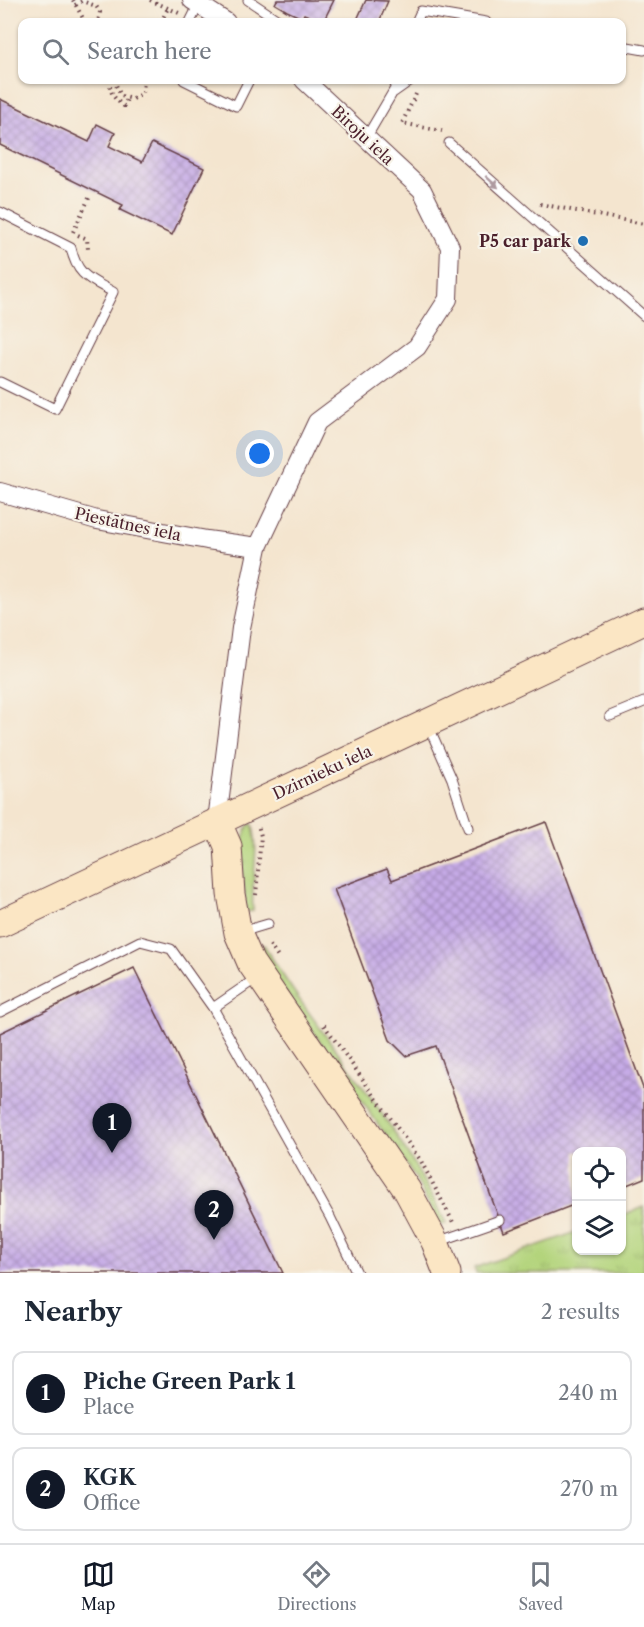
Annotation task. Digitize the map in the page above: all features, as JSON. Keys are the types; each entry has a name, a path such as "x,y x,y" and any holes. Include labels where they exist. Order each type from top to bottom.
{"street":[{"path":"193,11 214,18"},
{"name":"Biroju iela","path":"258,546 317,422 417,346 448,299 450,247 422,190 308,84"},
{"name":"Piestātnes iela","path":"0,492 97,520 207,540 258,546"},
{"path":"258,546 241,627 217,821 228,846 231,894 256,928 251,963 270,969 407,1190 447,1239 447,1273"},
{"name":"Dzirnieku iela","path":"0,924 644,621"}],"lane":[{"path":"248,0 275,18"},
{"path":"418,18 421,11 432,13 440,18"},
{"path":"430,18 432,13"},
{"path":"626,47 644,51"},
{"path":"192,84 236,106 247,84"},
{"path":"388,97 391,84"},
{"path":"366,138 397,84"},
{"path":"388,97 406,84"},
{"path":"449,143 644,316"},
{"path":"0,212 71,248 74,264 85,277 113,291 55,409 0,382"},
{"path":"610,716 644,702"},
{"path":"426,723 452,779 468,828"},
{"path":"0,1012 141,941 171,949 213,1008 330,1217 357,1273"},
{"path":"213,1008 270,969"},
{"path":"447,1239 500,1220"}],"path":[{"path":"150,0 168,8 193,11"},
{"path":"83,18 74,2 90,2 100,12 99,18"},
{"path":"163,18 168,8"},
{"path":"110,84 115,99 124,106 127,99"},
{"path":"118,84 118,91 127,99 133,99 143,93 144,84"},
{"path":"418,88 402,123 423,128"},
{"path":"73,232 90,196"},
{"path":"531,203 644,224"},
{"path":"258,826 261,836 256,892 256,928 270,969"},
{"path":"319,1018 421,1161 447,1239"}],"green space":[{"path":"252,823 256,844 253,911 246,912 242,850 247,829"},
{"path":"264,945 291,987 397,1136 446,1223 439,1226 415,1177 270,970 258,949"},
{"path":"644,1207 644,1273 476,1273 474,1268 572,1233 572,1255 626,1255 626,1214"}],"building":[{"path":"277,0 334,0 325,18 314,18 304,14 302,18 275,4"},
{"path":"366,0 388,1 381,18 358,18"},
{"path":"0,99 89,142 97,124 115,133 109,146 142,162 152,143 204,168 172,235 120,210 123,205 0,145"},
{"path":"546,822 644,1091 644,1178 626,1185 626,1147 572,1147 572,1206 504,1232 436,1046 406,1056 390,1040 334,889 387,869 392,880"},
{"path":"134,968 283,1273 0,1273 0,1033"}],"place":[{"name":"P5 car park","path":"583,241"},
{"name":"Piche Green Park 1","path":"112,1153"},
{"name":"KGK","path":"214,1240"}]}
